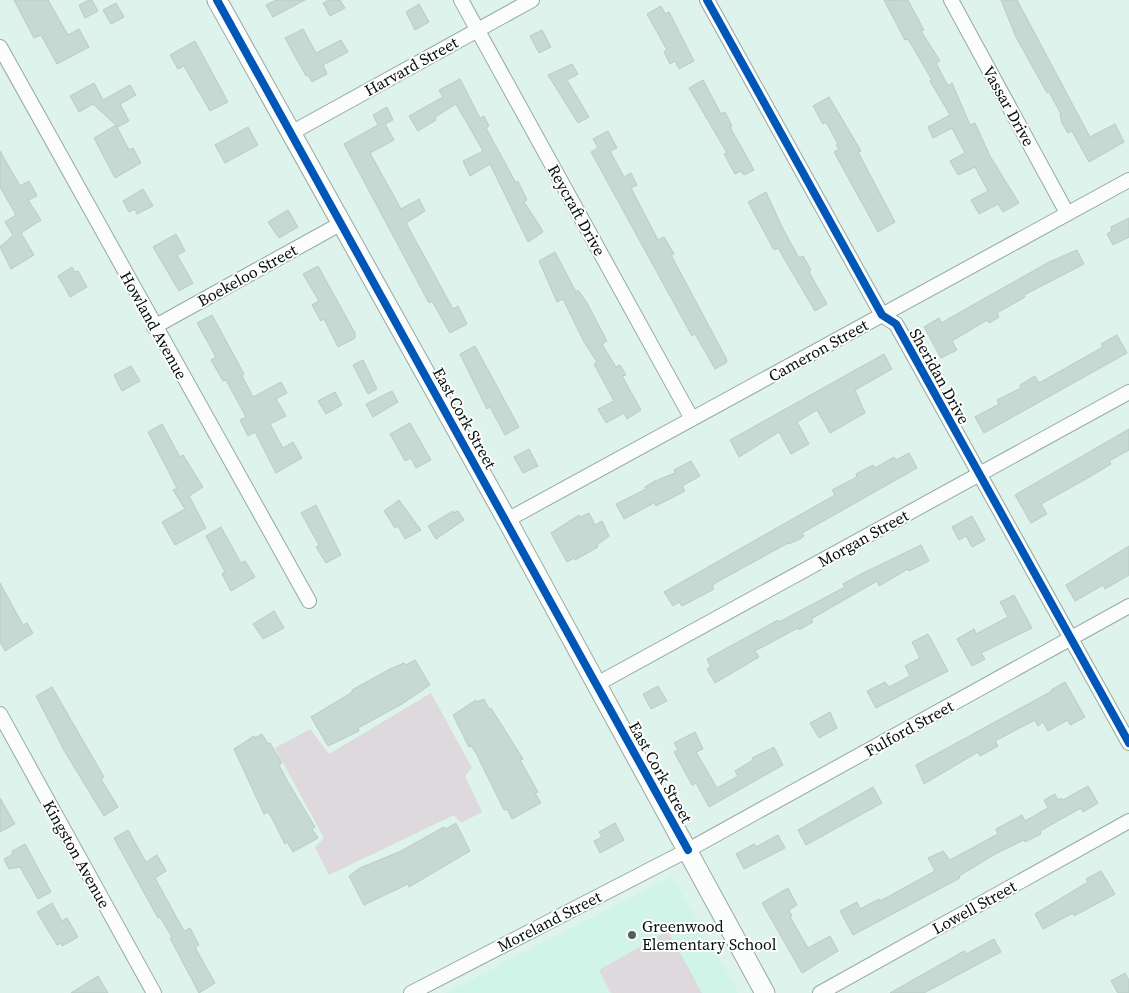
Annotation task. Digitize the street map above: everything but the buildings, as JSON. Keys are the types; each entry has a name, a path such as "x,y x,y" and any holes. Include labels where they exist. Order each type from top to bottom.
{"street":[{"name":"East Cork Street","path":"217,0 340,224 507,520 765,993"},
{"name":"Reycraft Drive","path":"461,0 692,419"},
{"name":"Harvard Street","path":"291,133 532,0"},
{"name":"Sheridan Drive","path":"707,0 882,315 896,324 1129,744"},
{"name":"Vassar Drive","path":"951,0 1067,212"},
{"name":"Howland Avenue","path":"0,47 154,327 309,601"},
{"name":"Cameron Street","path":"507,520 1067,212 1129,180"},
{"name":"Boekeloo Street","path":"154,327 340,224"},
{"name":"Morgan Street","path":"597,684 1129,392"},
{"name":"Fulford Street","path":"688,850 1129,606"},
{"name":"Kingston Avenue","path":"0,714 154,993"},
{"name":"Lowell Street","path":"820,993 1129,821"},
{"name":"Moreland Street","path":"411,993 688,850"}],"shaded area":[{"path":"431,693 472,768 465,776 482,812 461,823 454,815 329,875 315,847 324,838 275,748 310,729 329,754"},
{"name":"Greenwood Elementary School","path":"672,876 739,993 446,993"},
{"path":"668,931 702,993 611,993 599,970"}],"cycle path":[{"path":"217,0 688,850"},
{"path":"707,0 882,315 896,324 1129,743"}],"place":[{"name":"Greenwood Elementary School","path":"632,935"}]}
